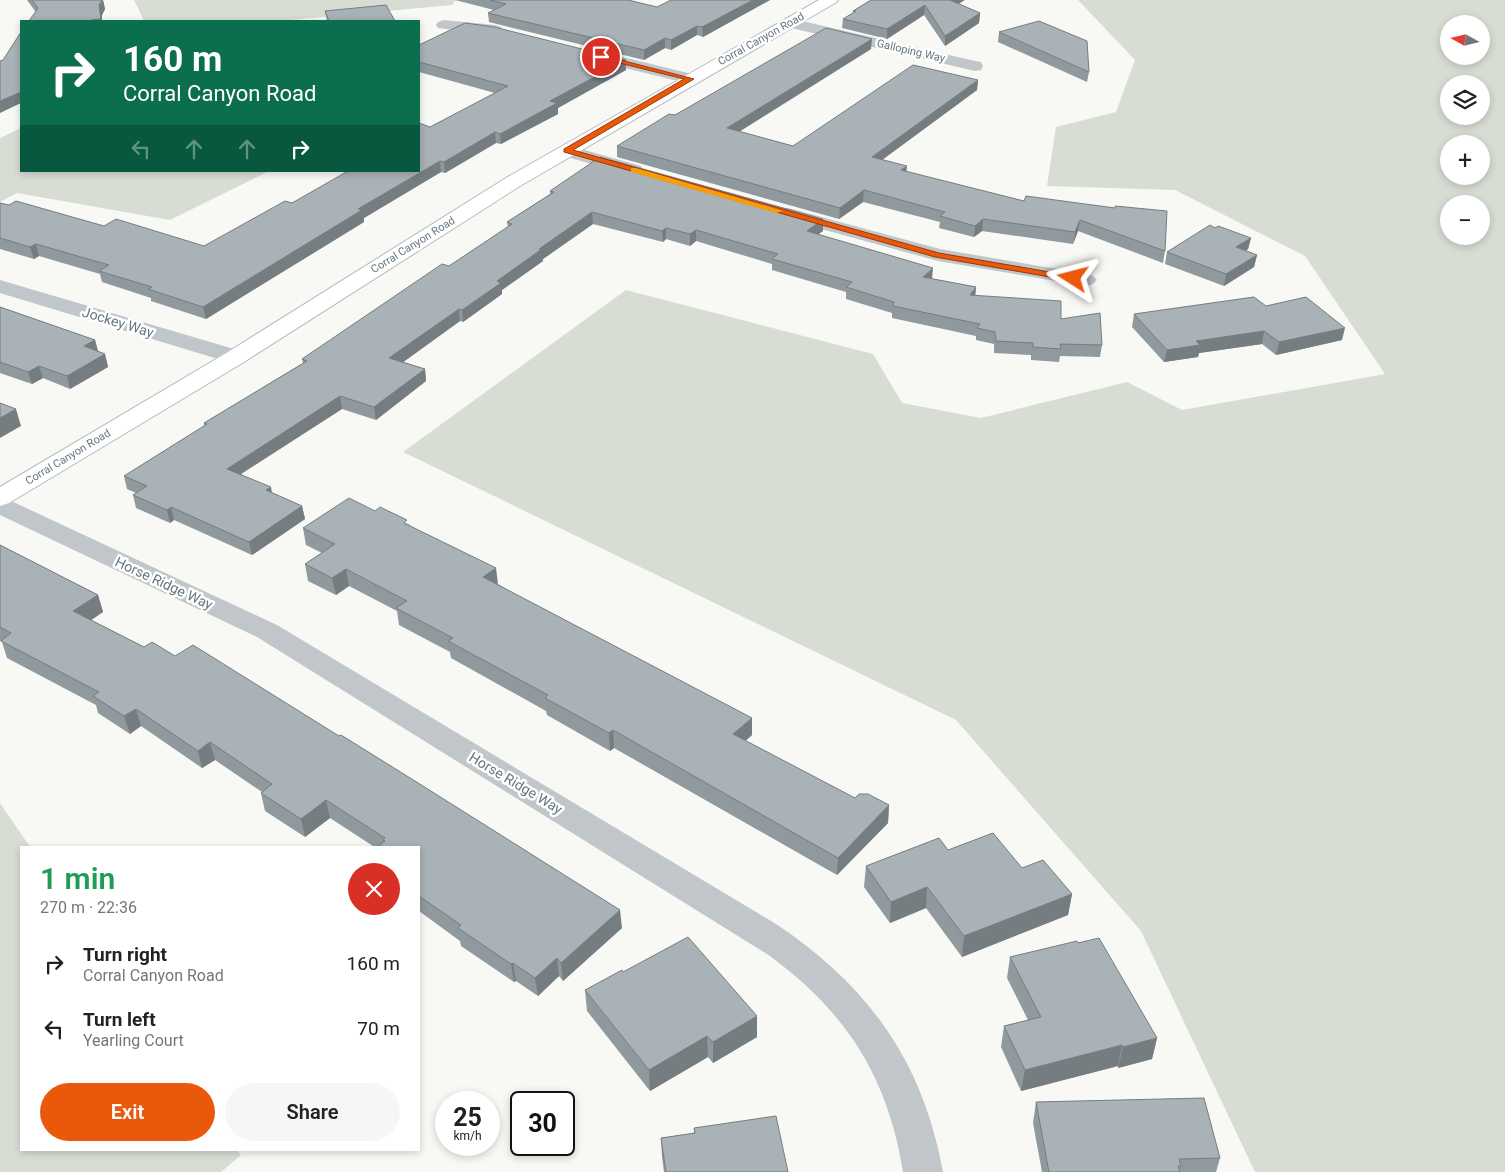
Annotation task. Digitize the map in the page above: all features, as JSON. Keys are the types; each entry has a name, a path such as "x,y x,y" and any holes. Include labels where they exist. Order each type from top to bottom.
{"main road":[{"name":"Corral Canyon Road","path":"0,498 236,358 505,187 830,0"}],"street":[{"name":"Galloping Way","path":"789,23 975,66"},
{"path":"444,25 495,30 514,35"},
{"path":"578,51 690,79"},
{"path":"567,151 650,175"},
{"path":"770,209 938,255 1086,280"},
{"name":"Jockey Way","path":"0,286 236,358"},
{"name":"Horse Ridge Way","path":"0,506 267,631 764,934 795,955 839,996 873,1039 893,1073 909,1112 924,1172"}],"shaded area":[{"path":"134,0 456,0 452,5 290,20 144,20"},
{"path":"1078,0 1505,0 1505,1172 1255,1172 1141,931 956,720 403,452 626,290 873,354 902,403 981,418 1127,382 1182,410 1385,374 1305,256 1175,190 1047,186 1056,127 1116,112 1135,60"},
{"path":"20,128 20,172 267,172 170,220 17,193 0,202 0,138"},
{"path":"0,803 29,846 20,846 20,1151 238,1151 241,1155 221,1172 0,1172"}],"building":[{"path":"32,0 102,0 99,5 101,19 30,20 38,8"},
{"path":"490,0 628,0 657,7 671,0 753,0 702,27 697,26 671,40 665,38 644,50 488,13 506,4"},
{"path":"871,0 950,0 980,13 945,36 925,5 887,29 843,19"},
{"path":"386,5 394,20 329,20 325,11"},
{"path":"1039,21 1087,41 1089,72 999,32"},
{"path":"465,23 494,27 626,60 550,101 557,103 500,134 495,132 444,162 440,161 358,209 362,210 203,307 148,289 152,287 99,271 109,265 36,244 30,247 0,238 0,203 9,205 16,201 104,226 116,219 204,246 285,201 292,203 346,172 420,172 420,123 430,127 508,86 420,62 420,45"},
{"path":"826,28 872,39 727,128 793,146 913,65 978,80 872,157 907,166 901,170 1024,201 1026,196 1115,208 1115,206 1167,211 1165,251 1080,220 1075,232 983,219 975,226 940,216 945,212 864,190 840,208 617,146 669,114 675,115"},
{"path":"20,34 20,92 0,101 0,61 3,60"},
{"path":"600,157 823,219 807,231 933,268 923,277 976,287 970,295 1061,301 1061,319 1100,313 1102,345 1060,344 1061,349 1033,347 1033,343 996,341 995,332 977,328 980,324 893,306 894,302 846,287 852,282 772,259 778,254 696,230 690,234 666,228 662,231 592,212 497,281 501,283 462,310 459,309 389,358 425,369 374,407 340,396 227,469 271,487 266,490 302,506 249,542 171,507 167,510 133,495 147,486 124,476 207,424 204,423 307,361 302,359 442,264 449,266 512,224 507,222 554,192 550,191"},
{"path":"1210,225 1251,238 1236,247 1257,255 1226,274 1167,252"},
{"path":"1254,297 1266,306 1306,297 1345,328 1279,342 1264,331 1196,341 1200,345 1167,350 1134,314"},
{"path":"0,307 95,340 84,346 105,354 67,376 39,366 28,372 0,362"},
{"path":"0,403 16,409 0,418"},
{"path":"349,498 375,511 380,507 407,520 404,523 496,568 483,577 752,718 733,734 855,798 859,794 868,794 889,805 838,858 613,730 609,733 545,698 548,695 448,641 453,638 396,608 407,601 346,569 332,578 305,564 335,544 303,528"},
{"path":"0,545 98,595 73,611 144,647 152,642 175,656 193,645 339,736 341,735 620,910 561,963 557,958 535,978 458,928 461,925 420,897 420,846 379,846 385,841 383,840 385,838 326,800 301,819 261,793 272,784 210,742 198,751 136,709 124,716 93,696 99,692 1,641 11,633 0,627"},
{"path":"993,833 1022,868 1043,860 1072,894 964,936 927,887 891,902 866,866 939,838 948,850"},
{"path":"688,937 757,1016 713,1042 707,1036 649,1070 585,990"},
{"path":"1099,938 1157,1038 1025,1070 1004,1026 1041,1017 1010,957 1077,941 1078,943"},
{"path":"1204,1098 1220,1158 1179,1159 1181,1166 1178,1166 1180,1172 1049,1172 1036,1102"},
{"path":"776,1116 788,1172 666,1172 661,1138 695,1133 694,1128"}],"slow traffic":[{"path":"634,170 779,211"}],"route":[{"path":"601,57 690,79 567,151 938,255 1073,278"}]}
